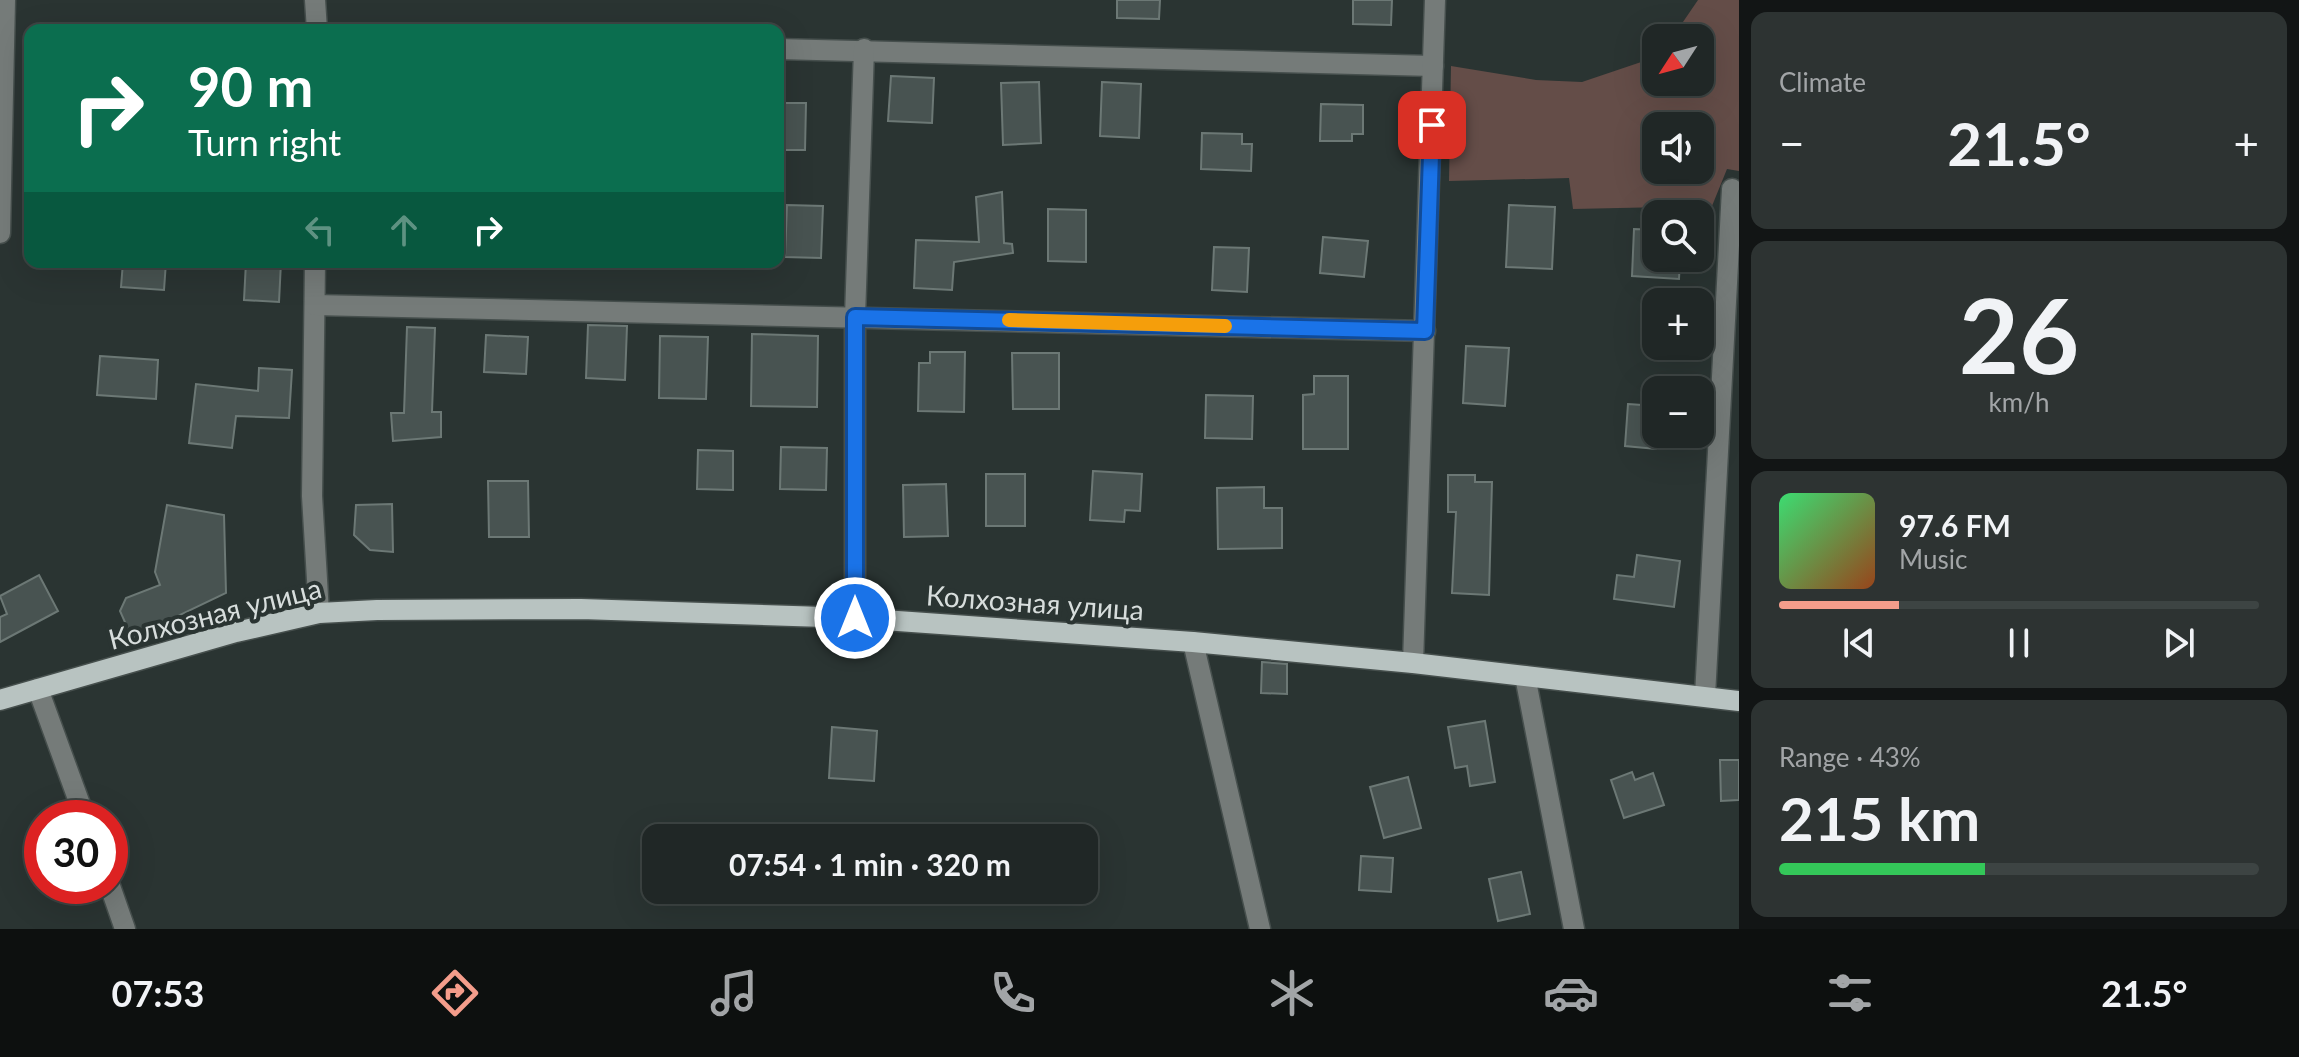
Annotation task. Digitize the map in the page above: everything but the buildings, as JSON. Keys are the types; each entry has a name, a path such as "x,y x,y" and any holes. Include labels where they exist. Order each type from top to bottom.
{"main road":[{"name":"Колхозная улица","path":"0,700 236,632 319,613 581,609 855,618 1193,642 1413,663 1739,701"}],"street":[{"path":"0,233 5,0"},
{"path":"315,0 317,24"},
{"path":"1413,663 1435,0"},
{"path":"784,49 1433,66"},
{"path":"855,618 855,317 864,49"},
{"path":"1705,696 1732,189"},
{"path":"315,268 312,496 319,613"},
{"path":"315,305 1425,331"},
{"path":"1193,642 1260,929"},
{"path":"1525,676 1574,929"},
{"path":"38,689 78,800"},
{"path":"116,904 125,929"}],"shaded area":[{"path":"1698,0 1739,0 1739,171 1727,169 1714,201 1642,200 1642,208 1573,209 1569,178 1449,181 1451,66 1536,80 1582,82 1642,62 1642,96 1714,96 1714,24 1682,24"}],"slow traffic":[{"path":"1009,320 1225,326"}],"route":[{"path":"855,618 855,317 1425,331 1432,125"}]}
